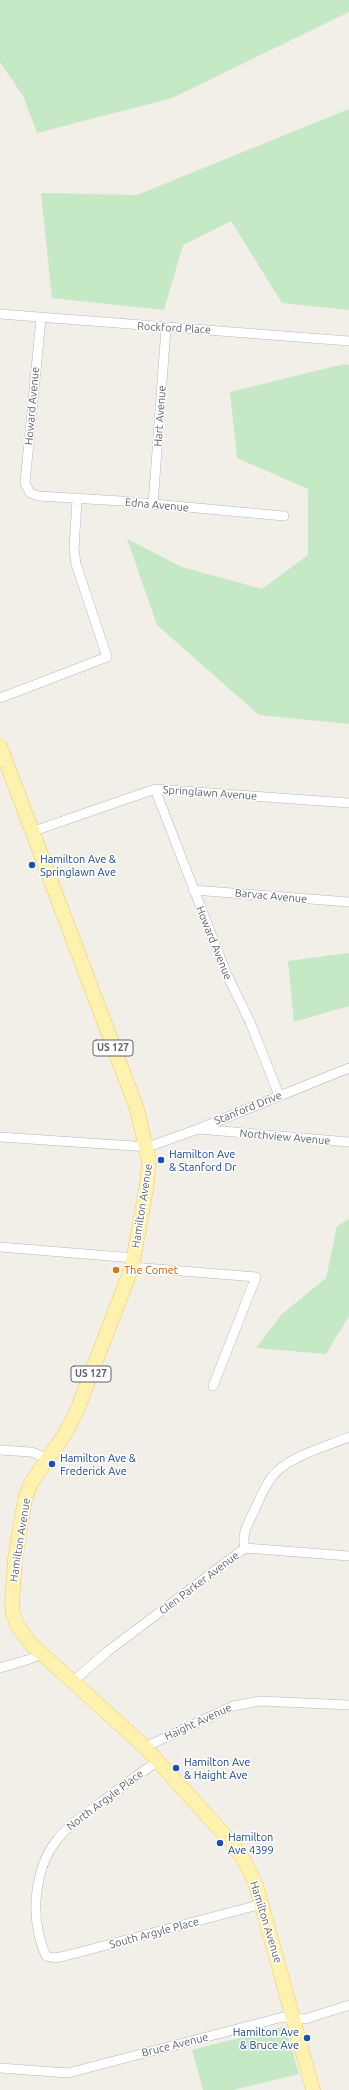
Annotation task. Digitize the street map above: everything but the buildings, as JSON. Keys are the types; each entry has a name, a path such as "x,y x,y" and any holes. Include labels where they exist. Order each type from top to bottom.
{"main road":[{"name":"Hamilton Avenue","path":"0,746 31,832 137,1109 148,1147 150,1160 133,1262 76,1413 31,1483 25,1499 12,1587 13,1614 17,1625 31,1644 71,1683 145,1747 233,1844 250,1871 262,1904 313,2090"}],"street":[{"name":"Rockford Place","path":"0,314 349,341"},
{"name":"Howard Avenue","path":"30,493 25,483 40,318"},
{"name":"Hart Avenue","path":"153,505 166,328"},
{"name":"Edna Avenue","path":"30,493 38,496 77,500 284,516"},
{"path":"0,698 107,657 76,564 74,549 77,500"},
{"name":"Howard Avenue","path":"154,789 227,976 250,1022 279,1095"},
{"name":"Springlawn Avenue","path":"31,832 154,789 349,804"},
{"name":"Barvac Avenue","path":"193,890 349,902"},
{"name":"Stanford Drive","path":"148,1147 198,1129 349,1068"},
{"name":"Northview Avenue","path":"198,1129 349,1142"},
{"path":"0,1137 148,1147"},
{"path":"0,1246 256,1277 213,1386"},
{"path":"245,1548 242,1538 246,1528 266,1485 277,1470 294,1459 349,1437"},
{"path":"0,1450 31,1452 48,1458"},
{"name":"Glen Parker Avenue","path":"71,1683 108,1651 245,1548 349,1556"},
{"path":"0,1668 41,1654"},
{"name":"Haight Avenue","path":"145,1747 232,1706 244,1703 260,1701 349,1705"},
{"name":"North Argyle Place","path":"46,1956 40,1943 36,1907 40,1876 52,1846 70,1824 158,1761"},
{"name":"South Argyle Place","path":"46,1956 54,1958 65,1956 262,1904"},
{"name":"Bruce Avenue","path":"0,2068 68,2072 283,2017 305,2019 349,2005"}],"green space":[{"path":"0,0 349,0 349,12 172,98 37,133 23,96 0,62"},
{"path":"349,109 349,310 282,303 231,221 183,245 164,310 52,298 41,193 137,195"},
{"path":"344,364 349,365 349,724 259,715 157,625 127,539 182,567 262,589 308,555 308,489 237,458 230,392"},
{"path":"349,953 349,1006 294,1022 288,961"},
{"path":"349,1219 349,1316 326,1354 256,1348 282,1314 326,1278 337,1226"},
{"path":"285,2026 299,2074 233,2090 203,2090 192,2050"}],"place":[{"name":"Hamilton Ave & Springlawn Ave","path":"32,865"},
{"name":"Hamilton Ave & Stanford Dr","path":"161,1160"},
{"name":"The Comet","path":"116,1270"},
{"name":"Hamilton Ave & Frederick Ave","path":"52,1464"},
{"name":"Hamilton Ave & Haight Ave","path":"176,1768"},
{"name":"Hamilton Ave 4399","path":"220,1843"},
{"name":"Hamilton Ave & Bruce Ave","path":"307,2038"}]}
